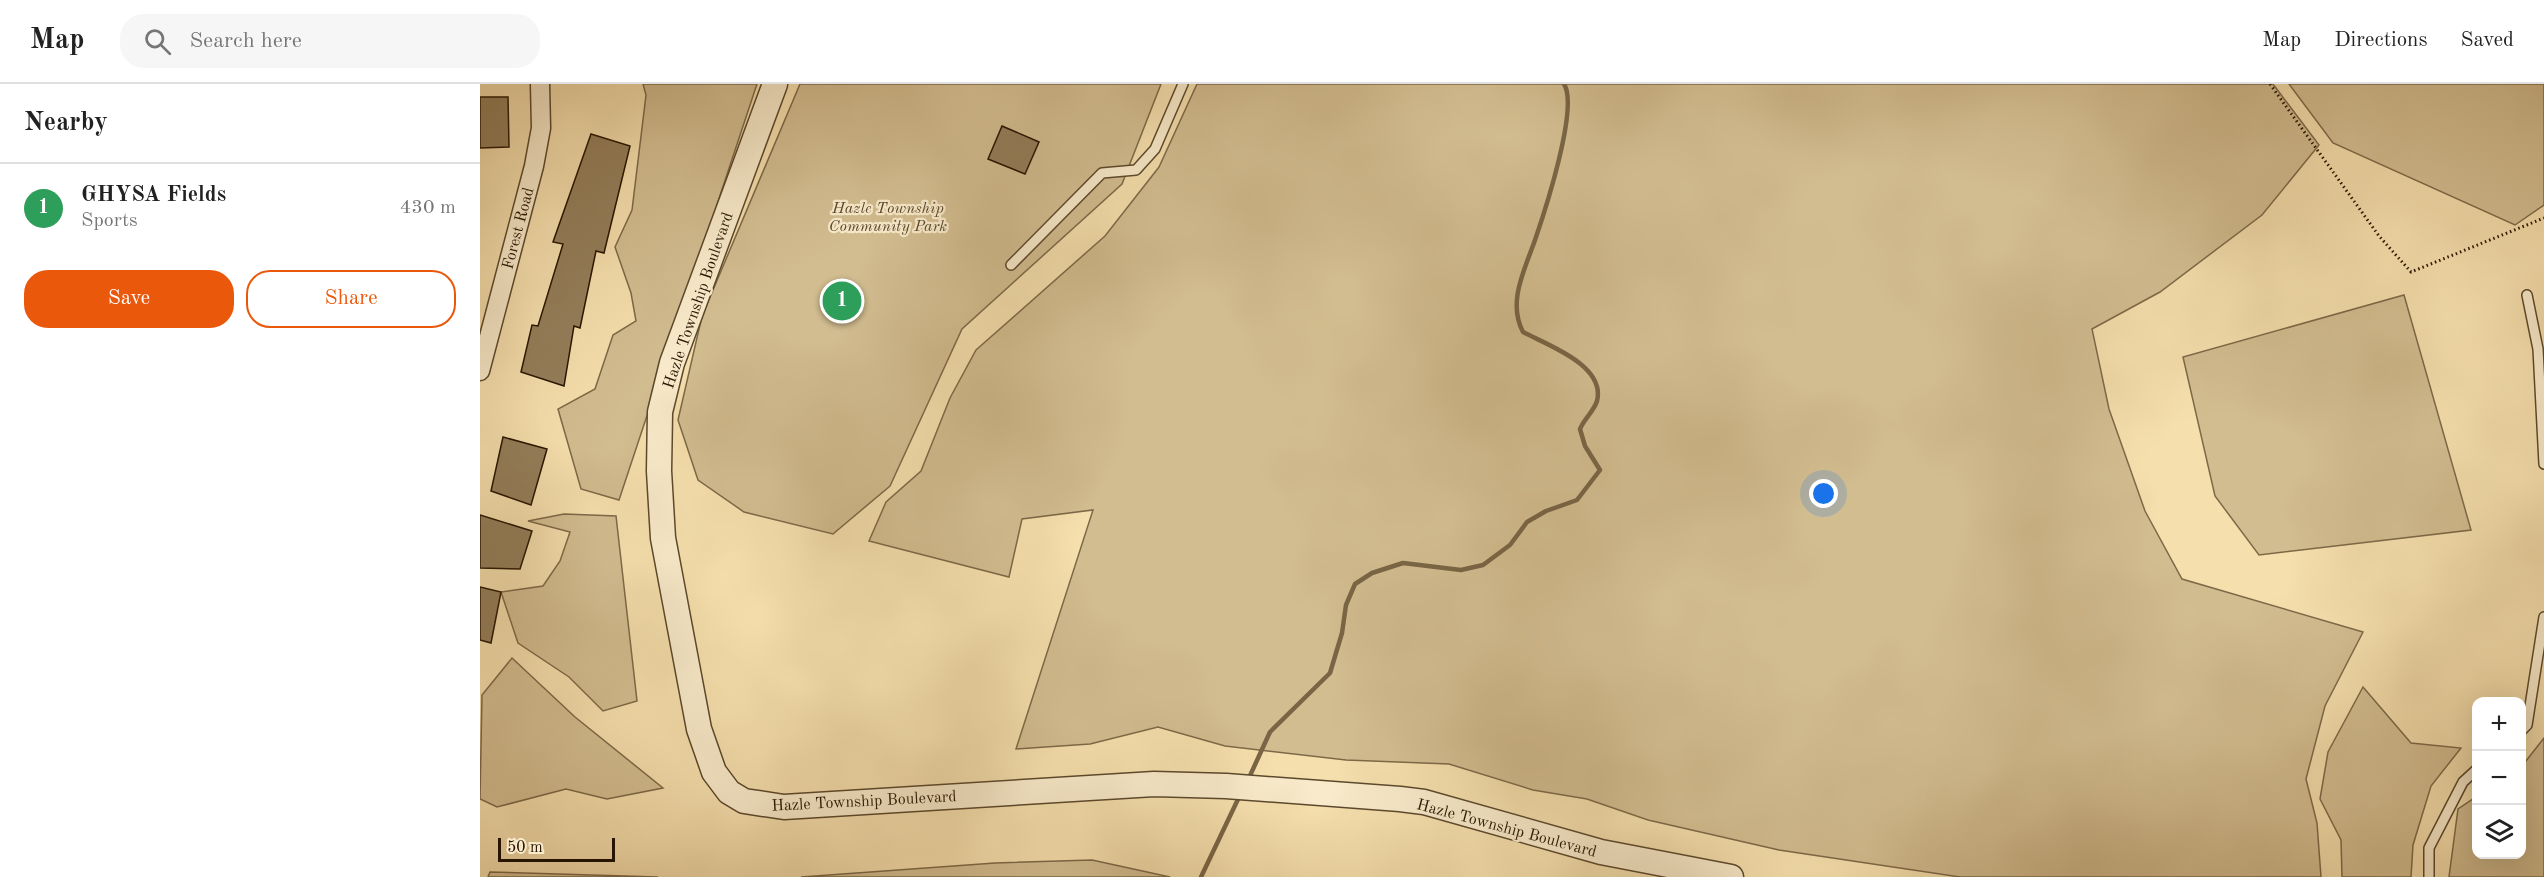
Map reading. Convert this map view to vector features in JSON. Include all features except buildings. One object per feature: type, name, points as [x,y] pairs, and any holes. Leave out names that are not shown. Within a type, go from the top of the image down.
[{"type":"street","name":"Forest Road","points":[[480,371],[534,166],[541,128],[540,84]]},
{"type":"street","name":"Hazle Township Boulevard","points":[[775,84],[686,321],[672,363],[660,412],[659,471],[663,538],[699,729],[714,772],[729,792],[744,801],[784,807],[1154,784],[1226,786],[1400,799],[1424,802],[1601,852],[1731,877]]},
{"type":"lane","points":[[1011,265],[1102,172],[1136,170],[1155,149],[1183,84]]},
{"type":"lane","points":[[2527,295],[2538,349],[2544,464]]},
{"type":"lane","points":[[2526,726],[2544,617]]},
{"type":"lane","points":[[2428,877],[2429,848],[2463,782],[2472,774]]},
{"type":"path","points":[[2270,84],[2379,236],[2411,272],[2544,219]]},
{"type":"green space","points":[[643,84],[757,84],[619,500],[581,489],[558,409],[595,389],[613,335],[636,321],[631,293],[615,247],[632,210],[646,95]]},
{"type":"green space","name":"Hazle Township Community Park","points":[[800,84],[1161,84],[1122,184],[962,329],[890,486],[833,534],[744,512],[698,480],[678,420],[702,316]]},
{"type":"green space","points":[[1197,84],[2273,84],[2319,145],[2262,215],[2160,292],[2092,329],[2109,409],[2145,511],[2182,579],[2363,632],[2325,706],[2306,779],[2317,823],[2321,877],[1960,877],[1779,850],[1648,820],[1587,799],[1533,790],[1449,764],[1346,760],[1225,746],[1158,727],[1090,744],[1016,749],[1093,510],[1022,519],[1009,577],[869,541],[886,502],[921,471],[950,398],[976,350],[1105,236],[1159,167]]},
{"type":"green space","points":[[2289,84],[2544,84],[2544,205],[2515,225],[2333,143]]},
{"type":"green space","points":[[2404,295],[2471,530],[2259,555],[2215,496],[2183,357]]},
{"type":"green space","points":[[564,514],[616,516],[637,701],[603,711],[569,677],[518,643],[501,592],[543,586],[560,561],[570,532],[528,521]]},
{"type":"green space","points":[[512,658],[575,717],[663,788],[607,799],[566,789],[497,807],[480,799],[482,695]]},
{"type":"green space","points":[[2363,687],[2411,743],[2461,748],[2431,786],[2413,845],[2411,877],[2342,877],[2341,840],[2320,799],[2328,752]]},
{"type":"green space","points":[[2544,738],[2544,877],[2449,877],[2458,809],[2472,800],[2472,859],[2526,859],[2526,761]]},
{"type":"green space","points":[[1092,860],[1170,877],[801,877],[995,863]]},
{"type":"green space","points":[[490,872],[658,877],[488,877]]},
{"type":"waterway","points":[[1248,780],[1270,732],[1330,673],[1342,633],[1346,605],[1355,584],[1372,573],[1403,563],[1461,570],[1483,565],[1510,545],[1527,522],[1546,511],[1577,500],[1600,470],[1585,446],[1580,429],[1597,401],[1597,388],[1593,377],[1572,358],[1523,332],[1517,309],[1519,286],[1546,207],[1559,160],[1567,114],[1564,84]]},
{"type":"waterway","points":[[1201,877],[1240,795]]},
{"type":"place","name":"GHYSA Fields","points":[[842,301]]}]
